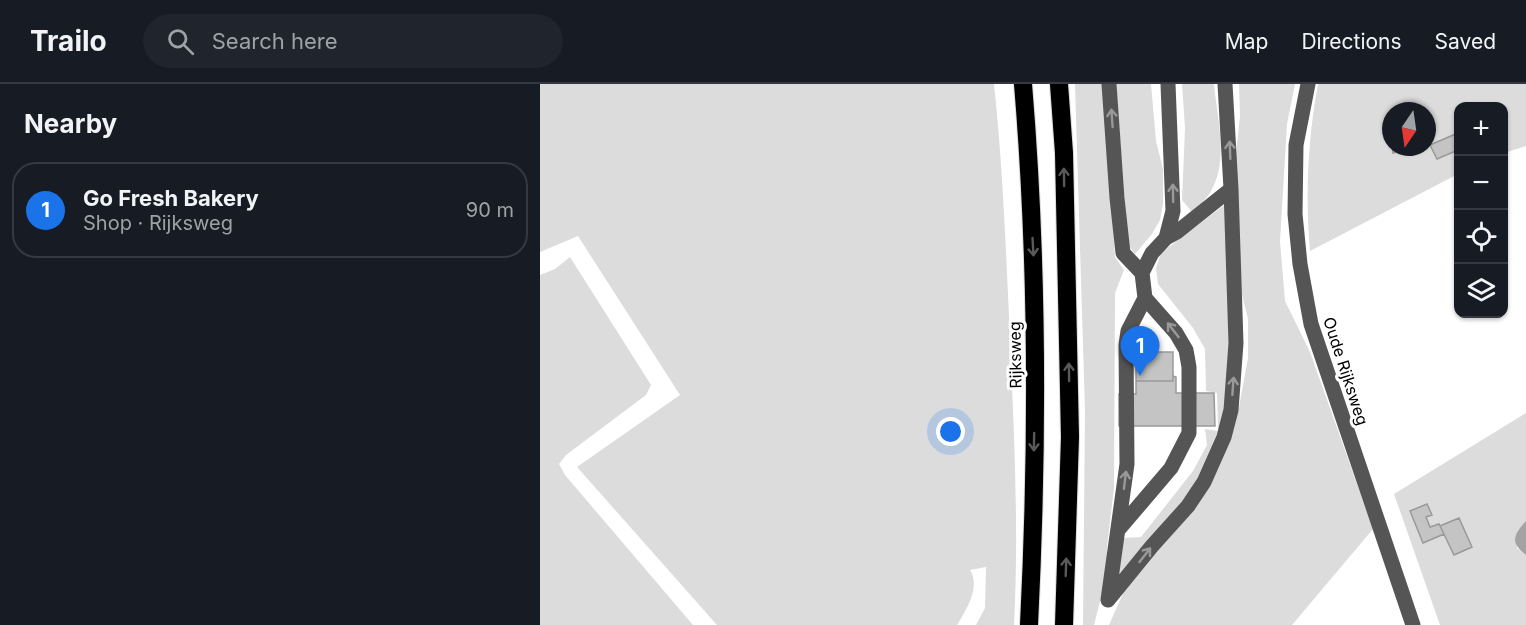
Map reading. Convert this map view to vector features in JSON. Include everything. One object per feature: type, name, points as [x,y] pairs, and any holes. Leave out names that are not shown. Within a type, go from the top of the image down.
[{"type":"highway","name":"Rijksweg","points":[[1023,84],[1033,253],[1034,349],[1029,625]]},
{"type":"highway","points":[[1059,84],[1064,153],[1070,437],[1064,625]]},
{"type":"street","points":[[1109,84],[1123,253],[1142,273]]},
{"type":"street","points":[[1166,238],[1173,211],[1168,84]]},
{"type":"street","points":[[1225,84],[1232,189],[1236,343],[1231,410],[1224,437],[1204,482],[1188,506],[1108,600],[1127,464],[1126,345],[1128,331],[1145,298],[1142,273],[1152,253],[1166,238],[1232,189]]},
{"type":"street","name":"Oude Rijksweg","points":[[1308,84],[1296,145],[1294,203],[1300,264],[1311,324],[1413,625]]},
{"type":"street","points":[[1119,529],[1171,468],[1189,433],[1189,376],[1186,350],[1176,333],[1145,298]]},
{"type":"shaded area","points":[[540,84],[994,84],[1004,211],[1014,446],[1016,553],[1014,625],[976,625],[985,608],[986,567],[970,570],[974,584],[973,591],[957,625],[717,625],[577,467],[680,395],[578,236],[540,252]]},
{"type":"shaded area","points":[[1075,84],[1105,84],[1115,257],[1124,270],[1115,293],[1114,488],[1107,547],[1107,574],[1094,625],[1083,625],[1085,411]]},
{"type":"shaded area","points":[[1116,84],[1151,84],[1156,141],[1163,169],[1163,204],[1160,220],[1152,234],[1135,254],[1129,246],[1127,231]]},
{"type":"shaded area","points":[[1182,84],[1214,84],[1220,139],[1221,152],[1216,179],[1207,197],[1192,212],[1182,200],[1185,128]]},
{"type":"shaded area","points":[[1239,84],[1295,84],[1287,124],[1280,241],[1285,301],[1310,352],[1373,529],[1292,625],[1109,625],[1125,589],[1184,518],[1239,407],[1248,358],[1248,319],[1241,291],[1236,154],[1240,116]]},
{"type":"shaded area","points":[[1318,84],[1526,84],[1526,146],[1508,152],[1508,102],[1454,102],[1454,176],[1310,251],[1308,188],[1310,146]]},
{"type":"shaded area","points":[[1227,203],[1232,322],[1227,418],[1218,431],[1217,393],[1206,391],[1205,349],[1193,328],[1158,284],[1156,268],[1161,253]]},
{"type":"shaded area","points":[[570,257],[651,385],[646,395],[566,455],[559,464],[565,475],[693,625],[540,625],[540,275],[555,269]]},
{"type":"shaded area","points":[[1526,413],[1526,521],[1518,531],[1517,548],[1526,555],[1526,625],[1440,625],[1394,494]]},
{"type":"shaded area","points":[[1205,429],[1218,431],[1194,486],[1116,584],[1122,538],[1141,537],[1193,471],[1207,445]]},
{"type":"shaded area","points":[[1526,521],[1526,555],[1517,547],[1515,539]]},
{"type":"building","points":[[1454,135],[1454,152],[1437,159],[1436,142]]},
{"type":"building","points":[[1136,352],[1173,352],[1173,381],[1136,381]]},
{"type":"building","points":[[1173,376],[1176,377],[1176,393],[1214,393],[1215,426],[1119,426],[1119,394],[1136,394],[1136,381],[1173,381]]},
{"type":"building","points":[[1427,504],[1432,515],[1426,517],[1430,527],[1439,524],[1444,534],[1423,543],[1410,511]]},
{"type":"building","points":[[1459,518],[1472,547],[1454,555],[1440,526]]},
{"type":"place","name":"Go Fresh Bakery","points":[[1140,376]]}]
